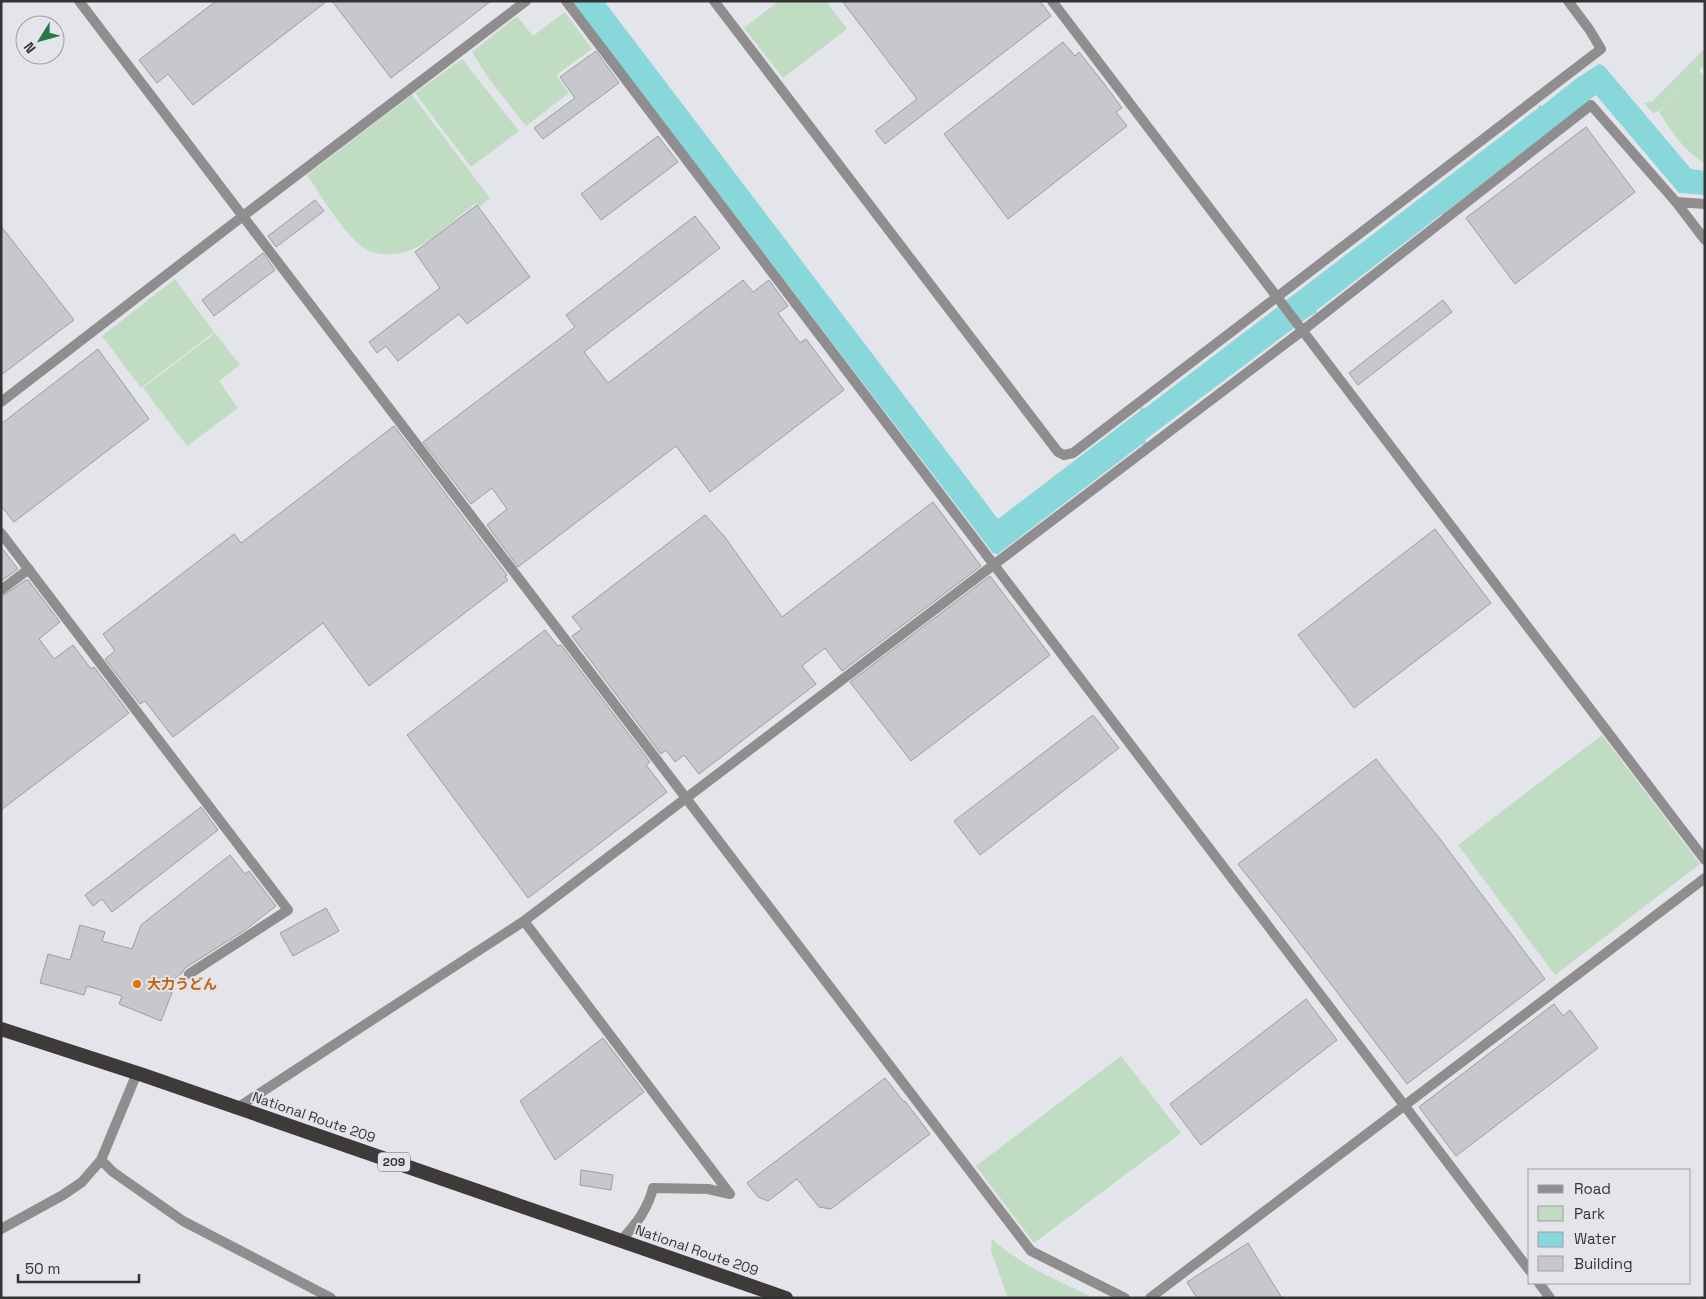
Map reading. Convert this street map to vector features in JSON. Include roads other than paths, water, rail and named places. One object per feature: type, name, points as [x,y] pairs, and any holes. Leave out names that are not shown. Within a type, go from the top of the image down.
[{"type":"highway","name":"National Route 209","points":[[1,1029],[137,1073],[786,1298]]},
{"type":"street","points":[[79,1],[1031,1252],[1125,1298]]},
{"type":"street","points":[[1,402],[526,1]]},
{"type":"street","points":[[566,1],[1528,1268]]},
{"type":"street","points":[[714,1],[1058,452],[1064,455],[1073,453],[1601,49],[1568,1]]},
{"type":"street","points":[[1052,1],[1705,860]]},
{"type":"street","points":[[237,1108],[524,921],[1302,331],[1591,105],[1676,202],[1705,240]]},
{"type":"street","points":[[1676,202],[1705,204]]},
{"type":"street","points":[[1,533],[288,910],[189,974]]},
{"type":"street","points":[[1,590],[29,569]]},
{"type":"street","points":[[1150,1298],[1705,878]]},
{"type":"street","points":[[524,921],[730,1194],[708,1189],[653,1188],[650,1201],[633,1228],[620,1240]]},
{"type":"street","points":[[1,1229],[63,1195],[82,1182],[101,1160],[137,1073]]},
{"type":"street","points":[[101,1160],[113,1172],[183,1221],[331,1298]]},
{"type":"street","points":[[1540,1284],[1550,1298]]},
{"type":"water","points":[[571,1],[604,1],[998,519],[1141,410],[1142,407],[1144,409],[1538,108],[1539,105],[1542,106],[1577,78],[1599,64],[1604,66],[1691,169],[1705,171],[1705,195],[1679,193],[1596,95],[1443,216],[1442,214],[1317,310],[1316,313],[1145,440],[1146,443],[1142,444],[998,554],[993,553]]},
{"type":"place","name":"大力うどん","points":[[137,984]]}]
